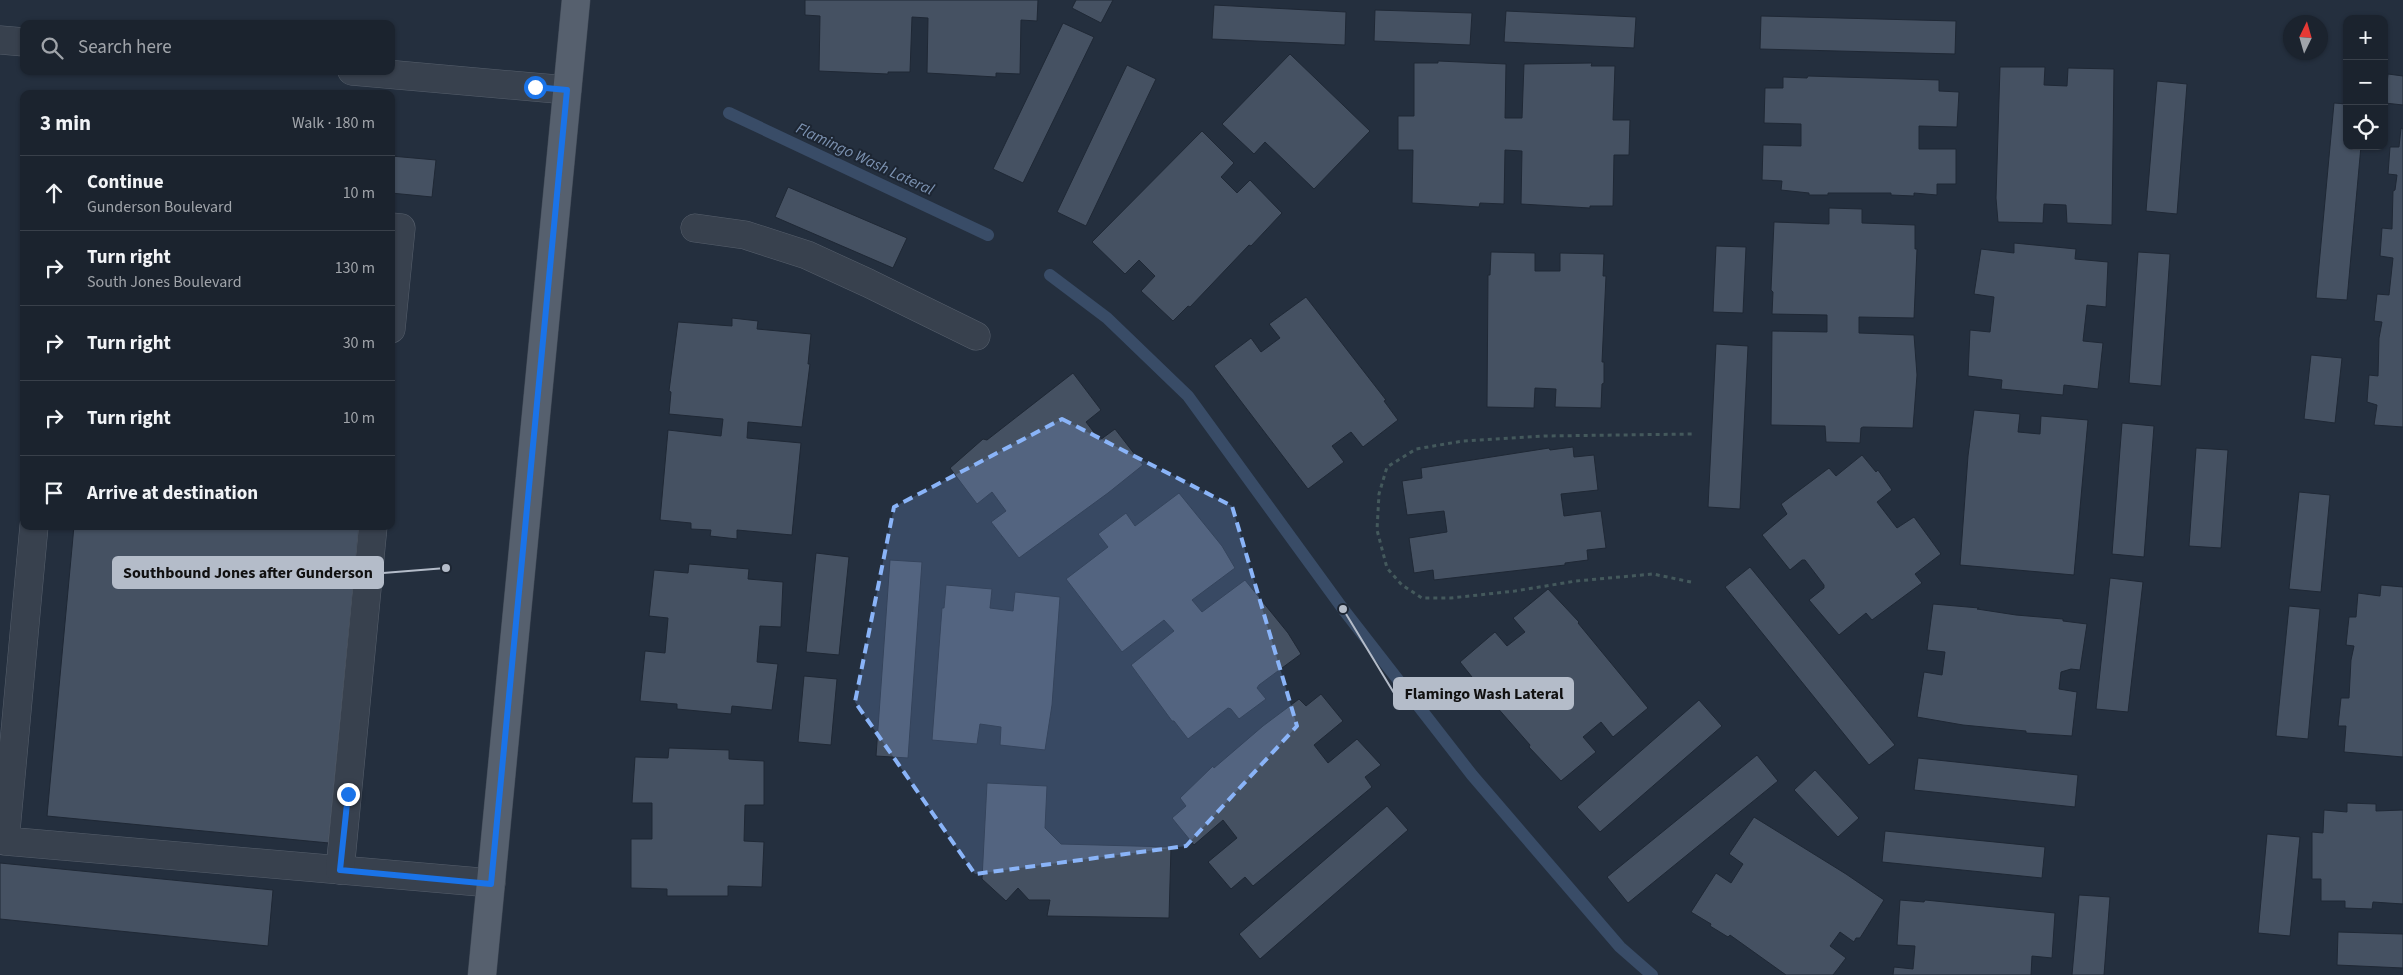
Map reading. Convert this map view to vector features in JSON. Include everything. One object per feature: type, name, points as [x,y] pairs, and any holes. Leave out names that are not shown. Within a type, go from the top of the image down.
[{"type":"main road","points":[[482,975],[576,0]]},
{"type":"street","points":[[0,40],[20,42]]},
{"type":"street","points":[[395,75],[567,90]]},
{"type":"street","points":[[395,227],[401,228],[395,289]]},
{"type":"street","points":[[695,228],[746,235],[807,255],[868,282],[976,336]]},
{"type":"street","points":[[34,530],[5,841],[491,884]]},
{"type":"street","points":[[340,870],[373,530]]},
{"type":"path","points":[[1691,582],[1652,574],[1451,598],[1422,598],[1402,585],[1387,568],[1377,530],[1379,494],[1387,467],[1416,449],[1463,441],[1544,436],[1693,434]]},
{"type":"highlighted area","points":[[1062,419],[1232,506],[1297,726],[1186,846],[975,874],[855,702],[894,507]]},
{"type":"building","points":[[805,0],[1038,0],[1037,21],[1021,20],[1020,74],[996,73],[996,77],[927,73],[928,18],[912,17],[910,72],[888,72],[888,74],[819,71],[820,16],[805,15]]},
{"type":"building","points":[[1076,0],[1113,0],[1101,23],[1072,8]]},
{"type":"building","points":[[1214,5],[1346,12],[1345,45],[1212,39]]},
{"type":"building","points":[[1375,10],[1472,13],[1470,45],[1374,41]]},
{"type":"building","points":[[1506,11],[1636,17],[1634,48],[1504,42]]},
{"type":"building","points":[[1761,16],[1956,21],[1955,54],[1760,49]]},
{"type":"building","points":[[1063,23],[1094,37],[1023,183],[993,169]]},
{"type":"building","points":[[1290,54],[1370,131],[1314,189],[1265,142],[1254,154],[1222,124]]},
{"type":"building","points":[[1438,61],[1506,64],[1505,118],[1522,118],[1524,64],[1592,63],[1591,66],[1615,66],[1613,120],[1630,120],[1629,155],[1614,155],[1613,206],[1590,206],[1590,208],[1521,204],[1522,151],[1505,150],[1504,204],[1480,203],[1479,207],[1412,203],[1413,150],[1398,150],[1398,116],[1414,116],[1414,63],[1438,63]]},
{"type":"building","points":[[1127,65],[1156,79],[1086,226],[1057,212]]},
{"type":"building","points":[[2000,67],[2045,67],[2044,85],[2067,86],[2068,68],[2114,69],[2112,225],[2067,223],[2066,205],[2044,204],[2043,223],[1998,222],[1996,198]]},
{"type":"building","points":[[2388,74],[2403,76],[2403,105],[2388,103]]},
{"type":"building","points":[[1808,76],[1939,80],[1939,91],[1959,92],[1957,127],[1919,126],[1919,149],[1956,149],[1956,184],[1937,184],[1937,195],[1914,193],[1914,196],[1891,195],[1891,193],[1828,193],[1828,195],[1809,195],[1809,193],[1781,190],[1782,181],[1762,180],[1763,145],[1801,146],[1801,124],[1764,123],[1765,88],[1783,88],[1783,77],[1807,78]]},
{"type":"building","points":[[2157,81],[2187,84],[2177,214],[2146,211]]},
{"type":"building","points":[[2334,103],[2343,104],[2343,150],[2361,150],[2347,300],[2316,298]]},
{"type":"building","points":[[2401,128],[2403,129],[2403,427],[2374,425],[2377,405],[2367,402],[2369,375],[2378,376],[2379,338],[2382,322],[2374,321],[2377,294],[2389,295],[2393,258],[2380,256],[2382,228],[2392,229],[2393,191],[2395,190],[2397,175],[2388,174],[2390,147],[2399,147]]},
{"type":"building","points":[[1202,131],[1234,163],[1221,177],[1237,193],[1250,180],[1282,213],[1190,307],[1188,306],[1173,321],[1141,291],[1155,276],[1139,260],[1125,274],[1092,242]]},
{"type":"building","points":[[395,156],[436,160],[432,197],[395,193]]},
{"type":"building","points":[[788,187],[907,238],[893,268],[775,217]]},
{"type":"building","points":[[1829,208],[1862,209],[1862,223],[1915,225],[1915,249],[1917,249],[1914,318],[1859,317],[1859,333],[1914,335],[1917,375],[1913,428],[1863,427],[1861,428],[1860,443],[1826,442],[1825,426],[1771,425],[1772,331],[1827,332],[1827,315],[1772,314],[1773,292],[1771,290],[1774,222],[1829,224]]},
{"type":"building","points":[[2014,243],[2076,249],[2075,259],[2108,262],[2106,307],[2087,305],[2083,341],[2103,343],[2098,389],[2064,385],[2063,395],[2001,389],[2002,380],[1968,376],[1970,330],[1990,332],[1994,297],[1974,294],[1981,249],[2014,253]]},
{"type":"building","points":[[1716,246],[1746,247],[1743,313],[1713,312]]},
{"type":"building","points":[[1491,252],[1535,253],[1535,271],[1560,271],[1560,253],[1604,254],[1603,276],[1606,276],[1602,362],[1604,362],[1604,383],[1602,384],[1601,408],[1555,407],[1556,389],[1535,388],[1534,408],[1487,407],[1488,275],[1490,275]]},
{"type":"building","points":[[2138,252],[2170,254],[2161,386],[2129,383]]},
{"type":"building","points":[[1306,297],[1386,400],[1384,401],[1398,420],[1363,447],[1351,432],[1332,446],[1344,462],[1308,489],[1214,366],[1251,338],[1261,352],[1280,338],[1269,324]]},
{"type":"building","points":[[732,318],[758,321],[757,329],[811,334],[808,364],[810,364],[802,427],[748,422],[747,438],[801,443],[792,535],[737,530],[737,539],[710,536],[711,530],[691,529],[691,523],[660,520],[668,430],[721,436],[723,419],[669,414],[671,392],[669,391],[678,322],[732,326]]},
{"type":"building","points":[[1716,344],[1748,346],[1740,509],[1708,507]]},
{"type":"building","points":[[2311,355],[2342,358],[2335,423],[2304,419]]},
{"type":"building","points":[[1073,373],[1101,410],[1086,422],[1100,440],[1115,429],[1143,465],[1019,558],[991,522],[1006,511],[992,492],[977,504],[950,468],[983,439],[987,440]]},
{"type":"building","points":[[1974,410],[2020,414],[2018,432],[2040,434],[2041,416],[2088,420],[2074,575],[1960,565],[1968,456]]},
{"type":"building","points":[[2122,423],[2154,426],[2144,557],[2112,554]]},
{"type":"building","points":[[1573,447],[1574,457],[1594,455],[1598,490],[1561,494],[1564,516],[1601,511],[1606,548],[1587,550],[1588,560],[1565,563],[1565,565],[1434,580],[1433,570],[1414,573],[1409,538],[1447,532],[1444,511],[1407,515],[1402,481],[1422,478],[1421,468],[1549,448],[1550,450]]},
{"type":"building","points":[[2196,448],[2228,450],[2221,548],[2189,546]]},
{"type":"building","points":[[1862,455],[1876,472],[1878,470],[1892,490],[1877,502],[1897,528],[1914,517],[1941,554],[1915,574],[1922,583],[1872,620],[1866,613],[1839,635],[1809,600],[1824,588],[1824,585],[1805,560],[1802,560],[1790,570],[1762,535],[1787,514],[1781,504],[1829,468],[1836,476]]},
{"type":"building","points":[[2299,492],[2330,495],[2321,592],[2289,589]]},
{"type":"building","points":[[1179,493],[1222,546],[1235,568],[1192,600],[1202,612],[1245,580],[1288,633],[1301,654],[1259,685],[1257,688],[1266,699],[1239,719],[1228,708],[1188,739],[1172,721],[1131,665],[1174,631],[1164,620],[1122,652],[1066,579],[1108,547],[1098,534],[1126,513],[1135,526]]},
{"type":"building","points":[[74,530],[359,530],[329,843],[47,816]]},
{"type":"building","points":[[816,553],[849,557],[839,655],[806,652]]},
{"type":"building","points":[[890,560],[922,562],[908,758],[876,756]]},
{"type":"building","points":[[689,564],[749,569],[748,579],[783,582],[781,627],[760,626],[757,662],[778,664],[772,710],[732,706],[731,714],[677,709],[677,704],[640,701],[645,651],[665,653],[668,618],[649,616],[654,570],[688,573]]},
{"type":"building","points":[[1750,567],[1895,745],[1869,765],[1725,587]]},
{"type":"building","points":[[2110,578],[2143,582],[2128,712],[2096,709]]},
{"type":"building","points":[[946,585],[992,589],[990,608],[1013,611],[1015,592],[1060,597],[1052,705],[1045,750],[1000,745],[1001,727],[980,724],[977,744],[932,740],[942,608],[944,608]]},
{"type":"building","points":[[2381,585],[2403,587],[2403,757],[2344,752],[2346,726],[2338,726],[2341,698],[2349,698],[2351,660],[2354,646],[2346,645],[2349,617],[2356,617],[2358,593],[2380,596]]},
{"type":"building","points":[[1548,589],[1579,622],[1648,708],[1613,737],[1601,722],[1583,737],[1596,752],[1561,781],[1529,747],[1530,745],[1460,662],[1495,632],[1507,646],[1525,632],[1513,618]]},
{"type":"building","points":[[1933,604],[1979,608],[1977,609],[2063,619],[2063,621],[2087,624],[2080,670],[2071,669],[2061,672],[2059,689],[2077,692],[2072,736],[2026,733],[2026,731],[1963,725],[1917,717],[1924,672],[1942,675],[1945,652],[1927,650]]},
{"type":"building","points":[[2289,606],[2320,609],[2308,739],[2276,736]]},
{"type":"building","points":[[804,676],[837,679],[831,745],[798,742]]},
{"type":"building","points":[[1321,694],[1343,721],[1314,745],[1328,763],[1357,739],[1381,765],[1365,777],[1372,787],[1253,886],[1245,877],[1231,889],[1208,862],[1237,838],[1223,820],[1194,845],[1172,818],[1186,806],[1180,798],[1213,766],[1214,768],[1263,726],[1299,699],[1306,706]]},
{"type":"building","points":[[1699,700],[1722,726],[1600,832],[1577,807]]},
{"type":"building","points":[[669,748],[729,750],[729,759],[764,761],[764,805],[745,805],[744,841],[764,842],[762,887],[728,886],[728,896],[667,896],[667,889],[631,888],[631,839],[652,839],[652,803],[632,803],[635,757],[668,758]]},
{"type":"building","points":[[1757,755],[1778,781],[1628,903],[1607,877]]},
{"type":"building","points":[[1918,758],[2078,775],[2075,807],[1914,790]]},
{"type":"building","points":[[1815,770],[1859,818],[1838,837],[1794,790]]},
{"type":"building","points":[[987,783],[1047,786],[1045,828],[1061,844],[1171,847],[1169,918],[1047,916],[1050,900],[1029,900],[1018,888],[1006,901],[982,879]]},
{"type":"building","points":[[2347,803],[2376,804],[2376,811],[2403,810],[2403,904],[2373,902],[2372,909],[2345,908],[2345,901],[2321,901],[2321,879],[2312,879],[2312,832],[2323,833],[2324,810],[2347,812]]},
{"type":"building","points":[[1387,806],[1408,830],[1260,959],[1239,934]]},
{"type":"building","points":[[1754,817],[1884,900],[1860,938],[1856,938],[1854,942],[1840,932],[1830,946],[1846,958],[1833,975],[1786,975],[1730,935],[1728,937],[1691,912],[1716,873],[1731,883],[1743,864],[1729,854]]},
{"type":"building","points":[[1885,831],[2045,847],[2042,878],[1882,862]]},
{"type":"building","points":[[2267,834],[2300,837],[2290,936],[2258,933]]},
{"type":"building","points":[[0,863],[273,890],[268,946],[0,919]]},
{"type":"building","points":[[2079,895],[2110,897],[2104,975],[2072,975]]},
{"type":"building","points":[[1900,900],[1924,902],[1925,900],[2055,913],[2052,958],[2032,956],[2031,975],[1893,975],[1894,967],[1913,969],[1915,946],[1897,945]]},
{"type":"building","points":[[2338,932],[2403,934],[2403,968],[2337,965]]},
{"type":"waterway","name":"Flamingo Wash Lateral","points":[[729,113],[988,235]]},
{"type":"waterway","name":"Flamingo Wash Lateral","points":[[1050,275],[1107,318],[1188,396],[1343,609],[1472,775],[1620,947],[1652,975]]},
{"type":"place","name":"Southbound Jones after Gunderson","points":[[446,568]]},
{"type":"place","name":"Flamingo Wash Lateral","points":[[1343,609]]},
{"type":"route","points":[[348,794],[340,870],[491,884],[567,90],[535,87]]}]
